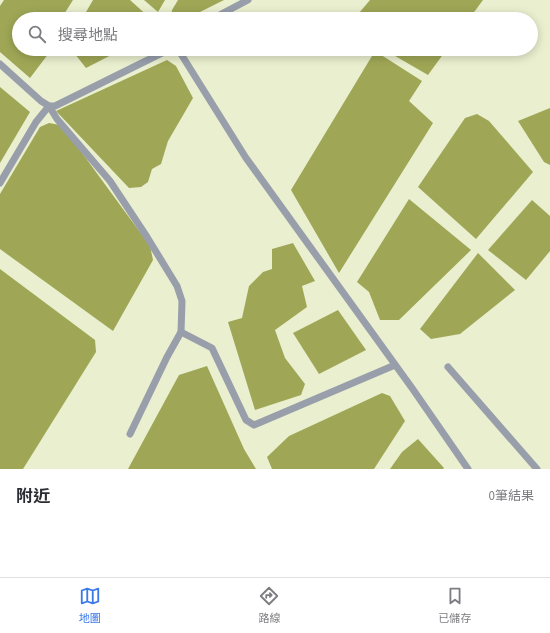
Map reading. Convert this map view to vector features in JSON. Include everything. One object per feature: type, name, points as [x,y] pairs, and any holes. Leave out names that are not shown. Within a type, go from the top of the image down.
[{"type":"lane","points":[[225,12],[248,0]]},
{"type":"lane","points":[[49,106],[55,106],[156,56]]},
{"type":"lane","points":[[182,56],[246,158],[468,469]]},
{"type":"lane","points":[[0,64],[41,101],[49,106],[56,119],[110,181],[147,236],[177,286],[182,301],[181,332],[167,357],[130,434]]},
{"type":"lane","points":[[0,183],[36,122],[49,106]]},
{"type":"lane","points":[[181,332],[212,348],[246,420],[254,425],[395,365]]},
{"type":"lane","points":[[448,367],[537,469]]},
{"type":"shaded area","points":[[4,0],[73,0],[65,12],[12,12],[12,56],[47,56],[30,78],[0,52],[0,6]]},
{"type":"shaded area","points":[[93,0],[130,0],[143,12],[86,12]]},
{"type":"shaded area","points":[[144,0],[165,0],[158,12]]},
{"type":"shaded area","points":[[178,0],[224,0],[200,12],[172,12]]},
{"type":"shaded area","points":[[370,0],[483,0],[474,12],[360,12]]},
{"type":"shaded area","points":[[77,56],[109,56],[86,68]]},
{"type":"shaded area","points":[[372,56],[383,56],[422,81],[409,101],[433,123],[339,273],[291,190]]},
{"type":"shaded area","points":[[395,56],[442,56],[428,75]]},
{"type":"shaded area","points":[[167,60],[176,66],[193,98],[168,141],[161,164],[152,169],[148,182],[141,187],[129,188],[56,111]]},
{"type":"shaded area","points":[[0,87],[30,112],[0,163]]},
{"type":"shaded area","points":[[550,108],[550,165],[544,162],[518,121]]},
{"type":"shaded area","points":[[477,114],[489,121],[533,172],[476,239],[418,187],[465,118]]},
{"type":"shaded area","points":[[49,123],[60,125],[150,246],[153,260],[113,331],[0,249],[0,194],[40,127]]},
{"type":"shaded area","points":[[409,199],[471,250],[399,320],[380,320],[369,292],[357,282]]},
{"type":"shaded area","points":[[532,200],[550,216],[550,251],[526,280],[488,250]]},
{"type":"shaded area","points":[[293,243],[315,281],[302,286],[307,307],[275,330],[285,358],[305,384],[301,395],[255,410],[228,322],[242,318],[249,286],[263,272],[272,269],[272,249]]},
{"type":"shaded area","points":[[478,253],[515,290],[460,334],[431,339],[420,329]]},
{"type":"shaded area","points":[[0,269],[95,340],[96,352],[23,469],[0,469]]},
{"type":"shaded area","points":[[338,310],[366,350],[319,374],[293,333]]},
{"type":"shaded area","points":[[207,366],[244,449],[256,469],[128,469],[179,375]]},
{"type":"shaded area","points":[[382,393],[390,396],[405,421],[374,469],[272,469],[267,457],[289,436]]},
{"type":"shaded area","points":[[418,439],[444,468],[390,469],[402,452]]}]
